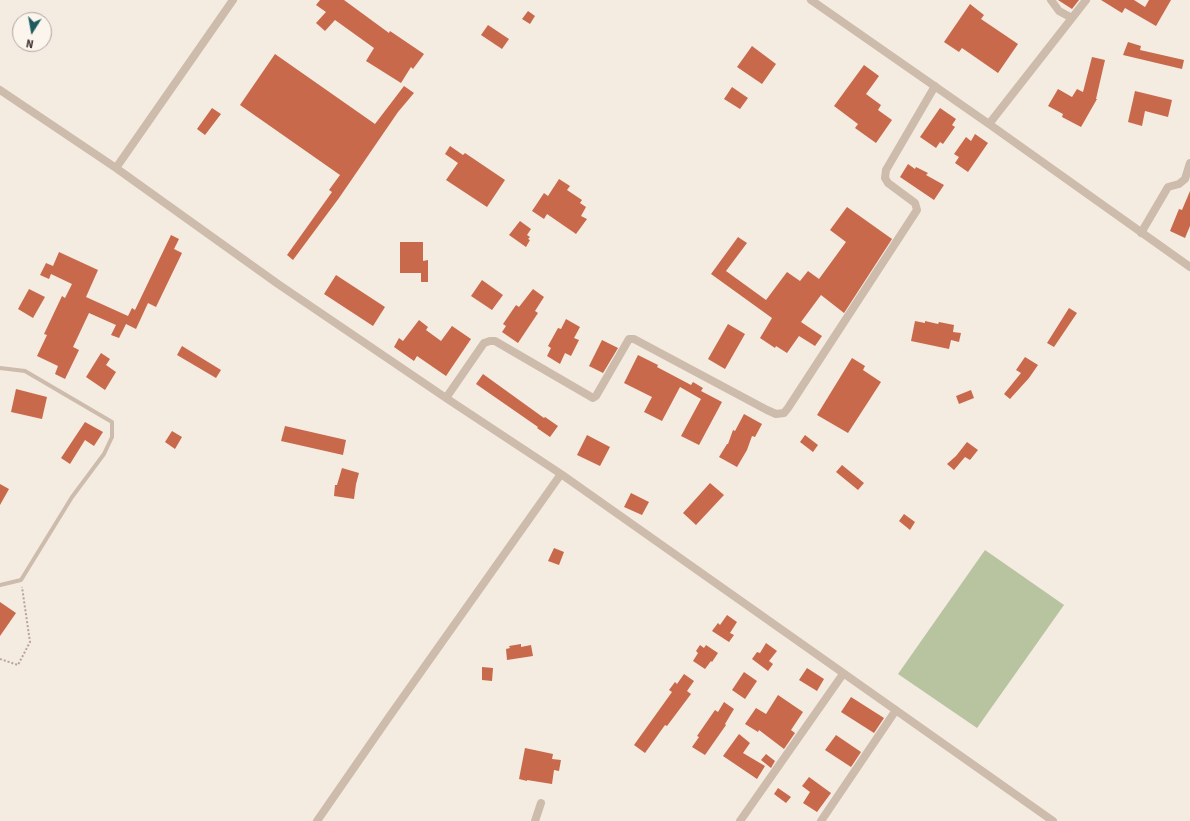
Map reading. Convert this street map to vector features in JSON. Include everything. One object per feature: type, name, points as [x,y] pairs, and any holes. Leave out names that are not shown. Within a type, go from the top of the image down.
[{"type":"street","points":[[116,168],[233,0]]},
{"type":"street","points":[[811,0],[1190,267]]},
{"type":"street","points":[[1051,0],[1059,10],[1072,18]]},
{"type":"street","points":[[989,124],[1086,0]]},
{"type":"street","points":[[446,398],[484,343],[490,341],[495,341],[593,398],[596,396],[629,339],[634,339],[767,410],[776,414],[784,413],[917,210],[916,203],[888,183],[885,178],[886,170],[935,86]]},
{"type":"street","points":[[0,90],[116,168],[278,284],[561,474],[1053,821]]},
{"type":"street","points":[[1141,233],[1168,187],[1179,184],[1185,179],[1190,163]]},
{"type":"street","points":[[317,821],[388,717],[561,474]]},
{"type":"street","points":[[740,821],[843,674]]},
{"type":"street","points":[[821,821],[896,710]]},
{"type":"street","points":[[535,821],[541,803]]},
{"type":"lane","points":[[0,368],[25,371],[112,422],[112,437],[104,454],[72,497],[21,580],[0,585]]},
{"type":"path","points":[[0,659],[18,665],[30,642],[21,580]]},
{"type":"green space","points":[[985,550],[1064,605],[977,728],[898,674]]},
{"type":"building","points":[[320,0],[344,0],[389,33],[390,31],[424,54],[413,69],[411,67],[401,83],[366,61],[374,48],[335,20],[325,31],[316,23],[326,12],[316,5]]},
{"type":"building","points":[[1058,0],[1079,0],[1072,9]]},
{"type":"building","points":[[1101,0],[1134,0],[1145,7],[1149,0],[1171,0],[1156,26],[1125,8],[1122,13]]},
{"type":"building","points":[[970,4],[984,15],[981,19],[1018,44],[998,73],[962,48],[959,52],[944,42]]},
{"type":"building","points":[[528,11],[535,16],[530,24],[522,19]]},
{"type":"building","points":[[488,25],[509,39],[502,49],[481,35]]},
{"type":"building","points":[[1128,42],[1141,46],[1140,50],[1184,60],[1182,69],[1123,55]]},
{"type":"building","points":[[752,46],[776,64],[762,84],[737,67]]},
{"type":"building","points":[[275,54],[375,124],[404,86],[414,93],[398,112],[339,198],[293,260],[287,255],[332,192],[329,190],[340,175],[240,105]]},
{"type":"building","points":[[1092,57],[1105,60],[1097,99],[1081,127],[1062,117],[1063,114],[1048,106],[1058,89],[1072,97],[1077,89],[1083,92]]},
{"type":"building","points":[[864,65],[879,76],[866,94],[881,105],[878,110],[892,120],[876,143],[855,128],[858,124],[834,106]]},
{"type":"building","points":[[732,87],[748,98],[740,109],[724,99]]},
{"type":"building","points":[[1135,91],[1172,100],[1168,117],[1145,111],[1142,126],[1128,122]]},
{"type":"building","points":[[212,108],[221,114],[205,135],[197,129]]},
{"type":"building","points":[[940,108],[956,119],[952,125],[955,127],[943,144],[940,142],[936,148],[920,137]]},
{"type":"building","points":[[975,134],[988,143],[968,172],[955,163],[959,157],[954,154],[966,137],[971,141]]},
{"type":"building","points":[[450,146],[463,155],[465,153],[505,180],[487,207],[446,180],[458,163],[445,154]]},
{"type":"building","points":[[908,164],[915,169],[916,167],[928,173],[926,175],[944,185],[934,200],[900,177]]},
{"type":"building","points":[[559,179],[570,186],[567,190],[582,200],[580,203],[586,207],[581,216],[587,219],[576,234],[547,214],[544,219],[532,211],[544,193],[548,196]]},
{"type":"building","points":[[1190,191],[1190,226],[1185,238],[1170,231],[1179,209],[1182,210]]},
{"type":"building","points":[[847,207],[892,239],[844,313],[821,295],[801,322],[822,336],[815,346],[799,336],[787,353],[776,346],[775,348],[760,338],[772,318],[711,274],[738,237],[747,243],[726,271],[766,300],[787,272],[800,281],[808,271],[819,279],[846,242],[830,230]]},
{"type":"building","points":[[520,221],[531,229],[527,235],[530,237],[528,239],[530,240],[526,247],[509,235]]},
{"type":"building","points":[[171,235],[179,239],[174,249],[182,253],[156,307],[148,303],[136,329],[126,324],[119,338],[111,335],[116,325],[89,313],[73,347],[79,350],[65,379],[55,374],[58,366],[37,356],[47,335],[44,334],[62,296],[65,298],[72,284],[51,274],[49,279],[40,275],[46,263],[53,266],[59,252],[98,270],[86,297],[128,316],[132,308],[135,310]]},
{"type":"building","points":[[400,242],[423,242],[423,261],[428,260],[428,282],[421,282],[421,273],[400,273]]},
{"type":"building","points":[[336,275],[385,307],[373,326],[324,294]]},
{"type":"building","points":[[482,280],[503,295],[492,310],[471,296]]},
{"type":"building","points":[[29,289],[45,297],[33,318],[18,309]]},
{"type":"building","points":[[533,289],[544,297],[535,311],[538,313],[518,343],[502,332],[506,326],[503,324],[516,305],[519,307]]},
{"type":"building","points":[[1069,308],[1077,313],[1054,347],[1047,343]]},
{"type":"building","points":[[566,319],[580,327],[574,338],[579,340],[571,356],[565,353],[560,364],[547,356],[551,348],[548,346],[558,328],[561,329]]},
{"type":"building","points":[[419,320],[428,327],[426,330],[441,341],[452,326],[471,339],[446,376],[417,356],[414,361],[394,347],[399,338],[403,341]]},
{"type":"building","points":[[915,321],[925,323],[925,321],[938,324],[939,322],[954,325],[953,332],[961,333],[959,342],[951,340],[949,349],[911,341]]},
{"type":"building","points":[[728,324],[745,334],[725,369],[708,359]]},
{"type":"building","points":[[602,340],[618,348],[603,373],[589,366]]},
{"type":"building","points":[[182,346],[221,370],[216,378],[177,355]]},
{"type":"building","points":[[101,353],[110,359],[106,365],[116,372],[105,390],[86,377]]},
{"type":"building","points":[[638,355],[691,385],[693,382],[703,388],[701,391],[722,402],[699,445],[681,436],[701,399],[680,387],[662,421],[644,412],[652,397],[624,383]]},
{"type":"building","points":[[1025,357],[1038,365],[1029,378],[1010,399],[1004,394],[1021,373],[1016,370]]},
{"type":"building","points":[[852,358],[865,366],[863,370],[881,382],[848,433],[817,415]]},
{"type":"building","points":[[483,374],[544,418],[545,417],[558,426],[550,437],[476,384]]},
{"type":"building","points":[[16,389],[47,397],[42,419],[11,412]]},
{"type":"building","points":[[971,390],[974,398],[959,404],[956,396]]},
{"type":"building","points":[[744,414],[762,424],[755,437],[752,436],[747,450],[737,467],[719,457],[728,444],[733,430],[735,431]]},
{"type":"building","points":[[85,422],[103,432],[94,446],[85,440],[70,464],[61,458]]},
{"type":"building","points":[[285,426],[346,440],[343,455],[281,441]]},
{"type":"building","points":[[172,431],[182,437],[175,449],[165,442]]},
{"type":"building","points":[[587,435],[610,447],[600,466],[577,455]]},
{"type":"building","points":[[805,435],[818,445],[813,452],[800,442]]},
{"type":"building","points":[[967,442],[978,450],[970,460],[965,457],[954,470],[947,464],[956,456]]},
{"type":"building","points":[[842,465],[864,483],[858,490],[836,472]]},
{"type":"building","points":[[342,468],[359,473],[354,499],[334,496],[335,485],[337,485]]},
{"type":"building","points":[[710,483],[724,495],[696,525],[683,513]]},
{"type":"building","points":[[0,484],[9,489],[0,505]]},
{"type":"building","points":[[631,493],[649,502],[642,515],[624,507]]},
{"type":"building","points":[[904,514],[915,522],[910,530],[899,521]]},
{"type":"building","points":[[554,548],[564,552],[559,565],[548,561]]},
{"type":"building","points":[[0,602],[16,613],[0,636]]},
{"type":"building","points":[[727,615],[737,622],[730,633],[734,635],[729,642],[712,631],[718,623],[720,625]]},
{"type":"building","points":[[766,643],[777,651],[769,661],[773,664],[768,671],[752,659],[757,652],[760,653]]},
{"type":"building","points":[[521,644],[521,647],[531,645],[533,656],[507,660],[506,649],[510,648],[509,646]]},
{"type":"building","points":[[700,645],[704,648],[706,645],[718,653],[705,669],[693,661],[698,653],[696,651]]},
{"type":"building","points":[[482,667],[493,668],[492,681],[482,680]]},
{"type":"building","points":[[807,668],[824,679],[817,691],[799,680]]},
{"type":"building","points":[[744,672],[757,681],[745,699],[732,690]]},
{"type":"building","points":[[684,674],[694,681],[687,691],[691,694],[667,726],[665,725],[645,753],[634,745],[672,692],[669,690],[675,682],[677,684]]},
{"type":"building","points":[[778,695],[803,712],[791,730],[795,733],[784,749],[759,730],[758,732],[745,724],[756,708],[766,714]]},
{"type":"building","points":[[851,697],[884,718],[874,733],[841,712]]},
{"type":"building","points":[[724,702],[734,709],[725,724],[726,725],[705,755],[692,747],[699,737],[697,736],[715,710],[718,712]]},
{"type":"building","points":[[739,734],[750,743],[743,753],[765,766],[757,779],[723,756]]},
{"type":"building","points":[[836,735],[861,752],[851,767],[825,750]]},
{"type":"building","points":[[525,748],[553,754],[552,759],[561,760],[559,771],[554,770],[552,784],[519,779]]},
{"type":"building","points":[[766,754],[775,761],[771,768],[761,760]]},
{"type":"building","points":[[809,777],[831,793],[817,812],[803,803],[810,792],[802,786]]},
{"type":"building","points":[[778,788],[791,797],[786,803],[774,794]]}]
